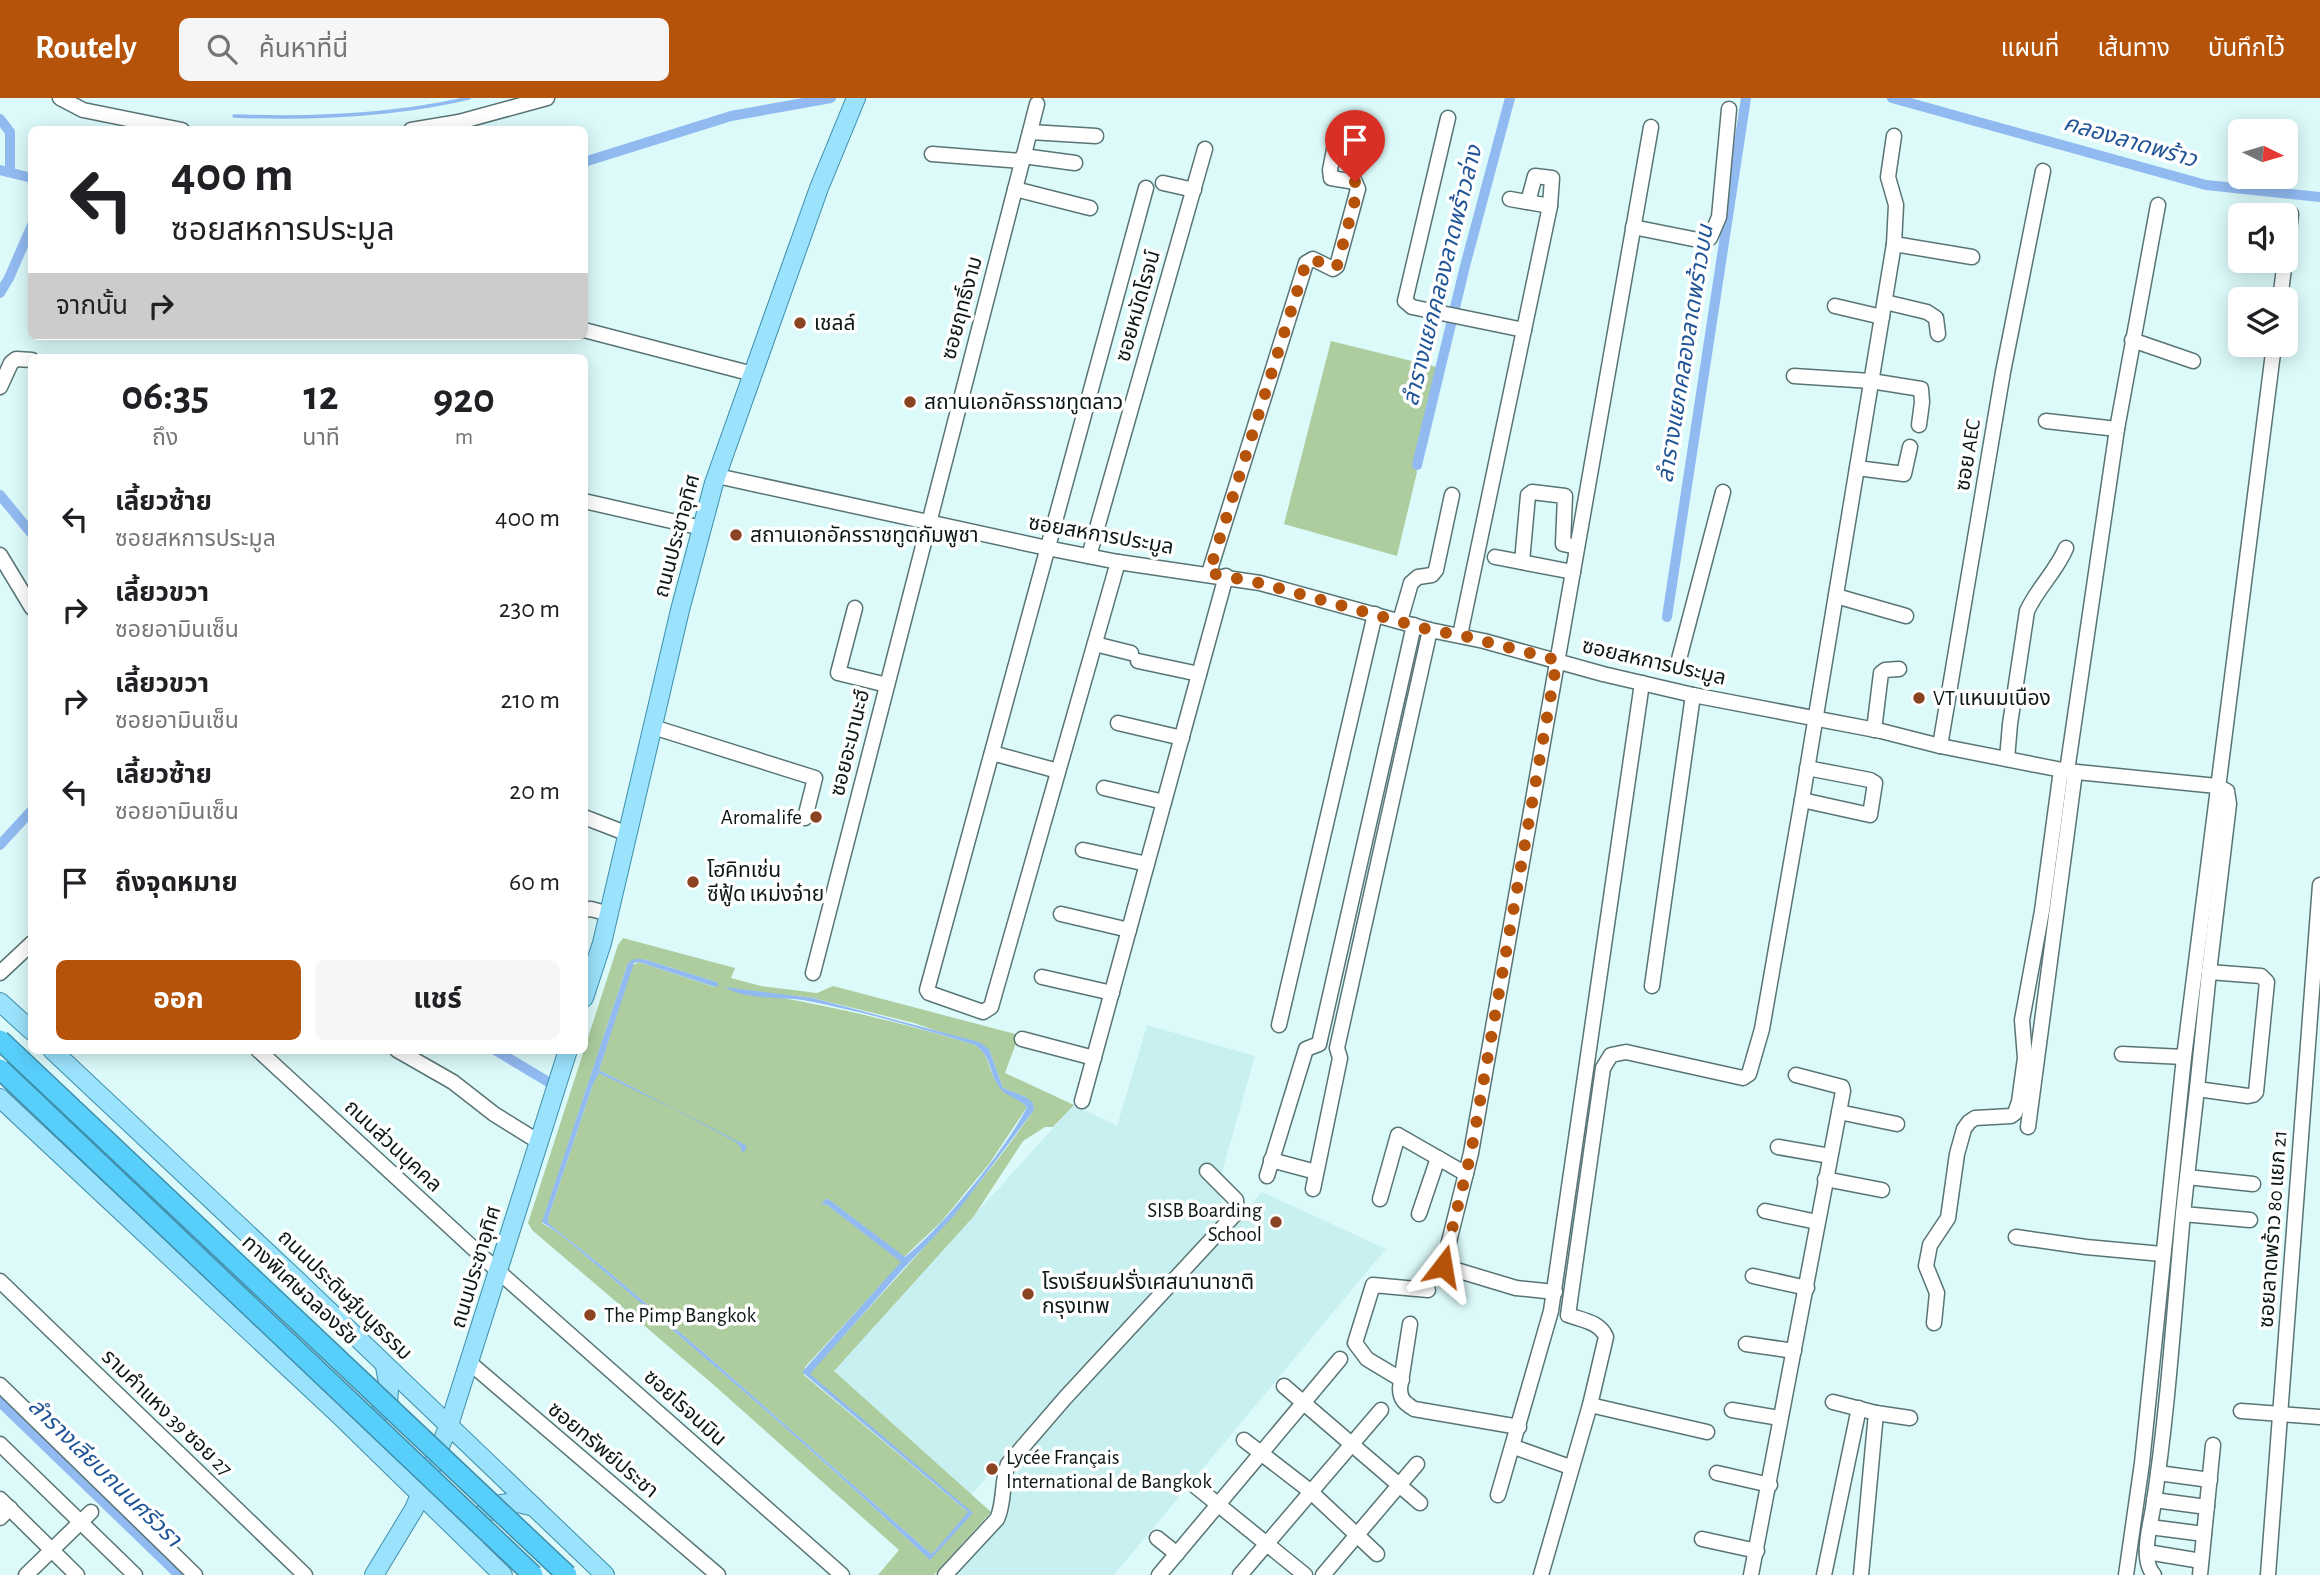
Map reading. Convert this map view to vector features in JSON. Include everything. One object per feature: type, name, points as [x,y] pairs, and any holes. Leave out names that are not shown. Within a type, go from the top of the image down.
[{"type":"highway","name":"ทางพิเศษฉลองรัช","points":[[0,1040],[567,1575]]},
{"type":"highway","points":[[0,1069],[533,1575]]},
{"type":"main road","name":"ถนนประชาอุทิศ","points":[[588,985],[609,914],[716,476],[826,170],[856,98]]},
{"type":"main road","points":[[0,1002],[28,1027]]},
{"type":"main road","name":"ถนนประดิษฐ์มนูธรรม","points":[[55,1054],[300,1283],[605,1575]]},
{"type":"main road","name":"ถนนประชาอุทิศ","points":[[374,1575],[420,1494],[449,1425],[567,1054]]},
{"type":"main road","points":[[0,1098],[339,1415],[503,1575]]},
{"type":"main road","points":[[339,1415],[354,1420],[374,1418],[388,1404],[385,1366]]},
{"type":"main road","points":[[489,1562],[479,1530],[484,1513],[502,1503],[513,1502],[534,1507]]},
{"type":"street","points":[[60,98],[83,110],[162,126]]},
{"type":"street","points":[[435,126],[547,98]]},
{"type":"street","name":"ซอยฤทธิ์งาม","points":[[928,523],[1037,104]]},
{"type":"street","points":[[1633,227],[1703,241],[1710,238],[1719,217],[1729,109]]},
{"type":"street","points":[[1448,118],[1404,299],[1412,307],[1524,330]]},
{"type":"street","points":[[1555,1292],[1516,1288],[1443,1266],[1466,1174],[1651,127]]},
{"type":"street","points":[[1030,132],[1096,136]]},
{"type":"street","points":[[1209,573],[1306,263],[1313,259],[1333,268],[1337,266],[1358,189],[1355,182],[1331,178],[1337,134]]},
{"type":"street","points":[[1568,1315],[1603,1068],[1611,1055],[1626,1052],[1743,1078],[1749,1074],[1762,1029],[1894,244],[1896,205],[1888,177],[1894,136]]},
{"type":"street","name":"ซอยหมัดโรจน์","points":[[1089,556],[1205,149]]},
{"type":"street","points":[[932,154],[1075,163]]},
{"type":"street","name":"ซอย AEC","points":[[1940,746],[2003,372],[2043,171]]},
{"type":"street","points":[[1460,635],[1550,206],[1553,179],[1534,177],[1528,202]]},
{"type":"street","points":[[1163,183],[1194,190]]},
{"type":"street","points":[[1118,562],[991,1007],[983,1012],[927,991],[1146,188]]},
{"type":"street","points":[[1015,189],[1090,208]]},
{"type":"street","points":[[1510,199],[1550,206]]},
{"type":"street","points":[[2028,1127],[2068,771],[2117,429],[2158,205]]},
{"type":"street","points":[[1894,244],[1972,257]]},
{"type":"street","points":[[1885,302],[1927,312],[1936,318],[1938,334]]},
{"type":"street","points":[[1835,306],[1882,317]]},
{"type":"street","points":[[588,331],[753,374]]},
{"type":"street","points":[[2132,340],[2193,361]]},
{"type":"street","points":[[2126,1575],[2142,1463],[2184,1057],[2272,357]]},
{"type":"street","points":[[0,387],[10,363],[16,359],[28,360]]},
{"type":"street","points":[[1794,376],[1921,389],[1919,425]]},
{"type":"street","points":[[2046,421],[2117,429]]},
{"type":"street","points":[[1857,468],[1904,474],[1910,447]]},
{"type":"street","name":"ซอยสหการประมูล","points":[[716,476],[1118,562],[1209,573],[1260,583],[1430,630],[1460,635],[1693,695],[2068,771],[2217,786]]},
{"type":"street","points":[[1522,562],[1528,495],[1532,492],[1565,496],[1563,544],[1577,547]]},
{"type":"street","points":[[1678,663],[1723,492]]},
{"type":"street","points":[[1318,1044],[1400,685],[1410,583],[1418,577],[1432,575],[1436,570],[1451,495]]},
{"type":"street","points":[[588,501],[702,528]]},
{"type":"street","name":"ซอยอะมานะฮ์","points":[[813,973],[928,523]]},
{"type":"street","points":[[2007,759],[2027,611],[2032,599],[2058,567],[2066,548]]},
{"type":"street","points":[[0,555],[28,601]]},
{"type":"street","points":[[1494,557],[1573,572]]},
{"type":"street","points":[[1082,1101],[1226,576]]},
{"type":"street","points":[[1836,596],[1906,616]]},
{"type":"street","points":[[855,608],[838,673],[887,685]]},
{"type":"street","points":[[1279,1025],[1375,614]]},
{"type":"street","points":[[1312,1189],[1340,1058],[1337,1048],[1430,630]]},
{"type":"street","points":[[1095,644],[1199,674]]},
{"type":"street","points":[[1874,730],[1881,673],[1899,669]]},
{"type":"street","points":[[1498,1495],[1514,1447],[1555,1292],[1643,683]]},
{"type":"street","points":[[1400,685],[1417,688]]},
{"type":"street","points":[[1651,986],[1693,695]]},
{"type":"street","points":[[1118,723],[1182,738]]},
{"type":"street","points":[[653,727],[816,778],[805,818]]},
{"type":"street","points":[[992,752],[1058,771]]},
{"type":"street","points":[[1802,800],[1868,815],[1872,812],[1874,800],[1875,784],[1870,780],[1807,768]]},
{"type":"street","points":[[1381,769],[1397,772]]},
{"type":"street","points":[[1934,1323],[1937,1293],[1926,1266],[1930,1245],[1948,1218],[1957,1154],[1964,1129],[1975,1118],[2011,1116],[2019,1102],[2025,1058],[2022,1020],[2068,771]]},
{"type":"street","points":[[2154,1575],[2148,1569],[2147,1552],[2158,1473],[2183,1214],[2229,804],[2227,791],[2217,786]]},
{"type":"street","points":[[1104,788],[1164,802]]},
{"type":"street","points":[[588,819],[628,834]]},
{"type":"street","points":[[1083,850],[1147,864]]},
{"type":"street","name":"ซอยลาดพร้าว 80 แยก 21","points":[[2268,1575],[2315,1011],[2320,885]]},
{"type":"street","points":[[588,909],[609,914]]},
{"type":"street","points":[[1061,915],[1129,930]]},
{"type":"street","points":[[1348,915],[1366,917]]},
{"type":"street","points":[[0,973],[28,947]]},
{"type":"street","points":[[2197,1088],[2248,1096],[2256,1092],[2267,982],[2260,976],[2209,972]]},
{"type":"street","points":[[1042,977],[1112,993]]},
{"type":"street","points":[[1022,1039],[1094,1058]]},
{"type":"street","points":[[1267,1176],[1306,1049],[1318,1044],[1337,1048]]},
{"type":"street","name":"ถนนส่วนบุคคล","points":[[262,1054],[499,1272]]},
{"type":"street","points":[[404,1054],[453,1082],[494,1114],[539,1142]]},
{"type":"street","points":[[2122,1054],[2184,1057]]},
{"type":"street","points":[[1751,1575],[1807,1287],[1816,1222],[1842,1087],[1796,1075]]},
{"type":"street","points":[[1839,1112],[1897,1124]]},
{"type":"street","points":[[1380,1199],[1398,1135],[1466,1174]]},
{"type":"street","points":[[1778,1147],[1830,1156]]},
{"type":"street","points":[[1419,1214],[1438,1158]]},
{"type":"street","points":[[1271,1160],[1316,1172]]},
{"type":"street","points":[[945,1575],[997,1519],[1001,1510],[1003,1477],[1008,1464],[1065,1398],[1237,1212],[1236,1200],[1207,1171]]},
{"type":"street","points":[[2187,1177],[2253,1184]]},
{"type":"street","points":[[1825,1179],[1882,1190]]},
{"type":"street","points":[[1765,1211],[1816,1222]]},
{"type":"street","points":[[2183,1214],[2250,1220]]},
{"type":"street","points":[[2016,1237],[2162,1255]]},
{"type":"street","name":"ซอยโรจนมิน","points":[[499,1272],[842,1575]]},
{"type":"street","points":[[1753,1276],[1807,1287]]},
{"type":"street","name":"รามคำแหง 39 ซอย 27","points":[[0,1280],[305,1575]]},
{"type":"street","points":[[1402,1380],[1367,1359],[1355,1343],[1373,1285],[1428,1290]]},
{"type":"street","points":[[1541,1575],[1590,1405],[1606,1336],[1603,1329],[1597,1325],[1551,1311]]},
{"type":"street","points":[[1410,1324],[1400,1398],[1415,1409],[1519,1427]]},
{"type":"street","points":[[1746,1344],[1794,1351]]},
{"type":"street","points":[[1159,1575],[1340,1359]]},
{"type":"street","name":"ซอยทรัพย์ประชา","points":[[470,1363],[710,1573]]},
{"type":"street","points":[[0,1385],[195,1575]]},
{"type":"street","points":[[1284,1386],[1420,1503]]},
{"type":"street","points":[[1833,1402],[1910,1418]]},
{"type":"street","points":[[1590,1405],[1707,1432]]},
{"type":"street","points":[[1824,1575],[1858,1408]]},
{"type":"street","points":[[1240,1575],[1381,1409]]},
{"type":"street","points":[[1732,1410],[1780,1418]]},
{"type":"street","points":[[2241,1411],[2320,1417]]},
{"type":"street","points":[[1861,1575],[1876,1413]]},
{"type":"street","points":[[1244,1440],[1310,1491],[1377,1554]]},
{"type":"street","points":[[0,1444],[86,1517],[135,1575]]},
{"type":"street","points":[[2147,1552],[2200,1568],[2213,1445]]},
{"type":"street","points":[[1514,1447],[1570,1467]]},
{"type":"street","points":[[1324,1575],[1417,1464]]},
{"type":"street","points":[[1717,1473],[1770,1485]]},
{"type":"street","points":[[2158,1473],[2210,1480]]},
{"type":"street","points":[[1194,1485],[1304,1575]]},
{"type":"street","points":[[2154,1500],[2207,1507]]},
{"type":"street","points":[[3,1508],[77,1575]]},
{"type":"street","points":[[26,1575],[86,1517]]},
{"type":"street","points":[[2150,1527],[2204,1534]]},
{"type":"street","points":[[1157,1538],[1177,1554]]},
{"type":"street","points":[[1702,1539],[1757,1551]]},
{"type":"shaded area","name":"โรงเรียนฝรั่งเศสนานาชาติ กรุงเทพ","points":[[1147,1025],[1255,1056],[1218,1186],[1225,1214],[971,1495],[833,1371],[1074,1105],[1117,1126]]},
{"type":"shaded area","points":[[1262,1192],[1386,1249],[1114,1575],[955,1575],[1008,1515],[1008,1475]]},
{"type":"green space","points":[[1331,341],[1436,367],[1414,464],[1417,472],[1397,556],[1284,524]]},
{"type":"green space","points":[[623,938],[735,968],[731,978],[761,986],[817,993],[833,986],[1019,1035],[1005,1073],[1074,1105],[1053,1127],[1045,1127],[1023,1141],[974,1216],[834,1371],[991,1512],[934,1575],[878,1575],[899,1550],[715,1386],[532,1230],[528,1223],[583,1054],[588,1054],[588,1038],[618,945]],"holes":[[[643,959],[717,982],[714,987],[639,962],[631,966],[599,1070],[659,1101],[604,1075],[596,1075],[548,1223],[704,1353],[930,1553],[933,1553],[969,1513],[804,1375],[805,1367],[902,1262],[827,1205],[822,1204],[827,1198],[904,1257],[941,1222],[989,1164],[1027,1107],[1000,1087],[984,1053],[975,1045],[851,1012],[725,988],[813,998],[914,1023],[989,1049],[1003,1088],[1026,1097],[1034,1110],[954,1213],[809,1374],[972,1513],[929,1559],[748,1395],[561,1235],[542,1223],[628,963]]]},
{"type":"water","points":[[634,959],[643,959],[717,982],[719,985],[715,987],[639,962],[634,963],[599,1070],[747,1146],[744,1152],[741,1151],[736,1142],[599,1073],[593,1084],[548,1223],[704,1353],[930,1553],[933,1553],[968,1512],[802,1372],[901,1262],[827,1205],[821,1204],[827,1198],[905,1257],[936,1228],[972,1187],[1027,1107],[1000,1088],[988,1060],[975,1045],[850,1010],[808,1001],[754,996],[724,987],[813,998],[979,1042],[989,1049],[1003,1088],[1026,1097],[1033,1103],[1034,1110],[954,1216],[810,1374],[973,1513],[930,1560],[748,1395],[561,1235],[542,1222],[628,963]]},
{"type":"waterway","points":[[234,116],[352,115],[411,109],[469,98]]},
{"type":"waterway","name":"คลองลาดพร้าว","points":[[588,161],[731,116],[831,98]]},
{"type":"waterway","name":"ลำรางแยกคลองลาดพร้าวล่าง","points":[[1417,465],[1465,266],[1510,98]]},
{"type":"waterway","name":"ลำรางแยกคลองลาดพร้าวบน","points":[[1667,617],[1746,98]]},
{"type":"waterway","name":"คลองลาดพร้าว","points":[[1892,98],[2206,185],[2320,197]]},
{"type":"waterway","points":[[0,119],[10,132],[10,172]]},
{"type":"waterway","name":"คลองลาดพร้าว","points":[[0,170],[28,177]]},
{"type":"waterway","points":[[0,293],[28,234]]},
{"type":"waterway","points":[[0,495],[28,529]]},
{"type":"waterway","points":[[0,845],[28,814]]},
{"type":"waterway","points":[[502,1054],[550,1083]]},
{"type":"waterway","name":"ลำรางเลียบถนนศรีวรา","points":[[0,1402],[179,1575]]},
{"type":"place","name":"เชลล์","points":[[800,323]]},
{"type":"place","name":"สถานเอกอัครราชทูตลาว","points":[[910,402]]},
{"type":"place","name":"สถานเอกอัครราชทูตกัมพูชา","points":[[736,535]]},
{"type":"place","name":"VT แหนมเนือง","points":[[1919,698]]},
{"type":"place","name":"Aromalife","points":[[816,817]]},
{"type":"place","name":"โฮคิทเช่น ซีฟู้ด เหม่งจ๋าย","points":[[693,882]]},
{"type":"place","name":"SISB Boarding School","points":[[1276,1222]]},
{"type":"place","name":"โรงเรียนฝรั่งเศสนานาชาติ กรุงเทพ","points":[[1028,1294]]},
{"type":"place","name":"The Pimp Bangkok","points":[[590,1315]]},
{"type":"place","name":"Lycée Français International de Bangkok","points":[[992,1469]]},
{"type":"route","points":[[1355,182],[1358,189],[1337,266],[1335,269],[1313,259],[1306,263],[1209,573],[1260,583],[1430,630],[1557,660],[1471,1153],[1443,1266]]}]
